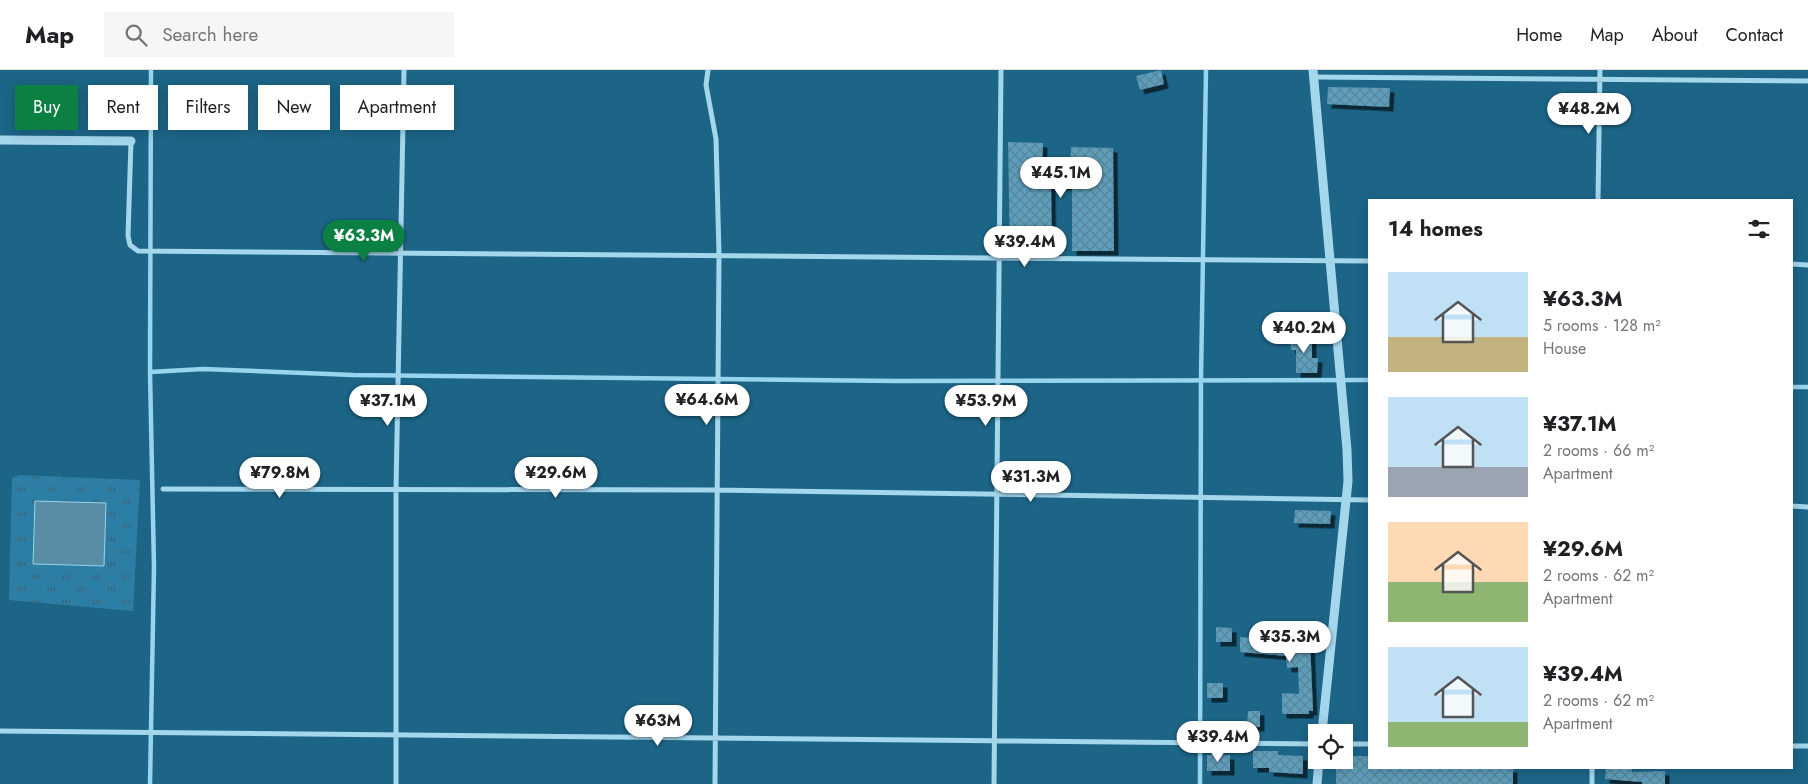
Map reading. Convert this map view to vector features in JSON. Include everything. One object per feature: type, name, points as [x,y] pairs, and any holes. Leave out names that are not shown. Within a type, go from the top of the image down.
[{"type":"street","points":[[396,784],[396,489],[404,70]]},
{"type":"street","points":[[708,70],[706,85],[716,139],[719,254],[715,784]]},
{"type":"street","points":[[994,784],[995,492],[1001,70]]},
{"type":"street","points":[[1598,199],[1600,70]]},
{"type":"street","points":[[1323,724],[1346,499],[1347,450],[1313,73],[1600,80],[1808,81]]},
{"type":"street","points":[[0,140],[131,141],[128,236],[130,245],[138,251],[719,254],[1368,261]]},
{"type":"street","points":[[1793,264],[1808,265]]},
{"type":"street","points":[[163,489],[995,492],[1368,500]]},
{"type":"street","points":[[1793,506],[1808,506]]},
{"type":"street","points":[[0,731],[1308,744]]},
{"type":"street","points":[[1353,744],[1368,744]]},
{"type":"street","points":[[1793,746],[1808,746]]},
{"type":"street","points":[[1317,784],[1318,769]]},
{"type":"street","points":[[1592,769],[1592,784]]},
{"type":"green space","points":[[19,475],[140,480],[133,611],[9,600],[12,478]]},
{"type":"shaded area","points":[[35,501],[106,503],[104,566],[33,564]]},
{"type":"building","points":[[1161,70],[1164,84],[1140,90],[1136,76]]},
{"type":"building","points":[[1328,87],[1390,88],[1389,107],[1327,104]]},
{"type":"building","points":[[1008,142],[1043,143],[1042,173],[1070,173],[1071,147],[1113,148],[1114,251],[1072,251],[1072,186],[1051,186],[1052,253],[1010,253]]},
{"type":"building","points":[[1290,335],[1312,335],[1312,358],[1318,358],[1317,373],[1296,373],[1296,350],[1291,350]]},
{"type":"building","points":[[1295,510],[1331,511],[1330,524],[1294,523]]},
{"type":"building","points":[[1284,626],[1317,627],[1317,641],[1310,641],[1313,711],[1309,711],[1309,714],[1282,714],[1282,693],[1299,694],[1298,667],[1287,668],[1286,656],[1240,652],[1240,637],[1283,640]]},
{"type":"building","points":[[1216,627],[1232,628],[1232,642],[1216,642]]},
{"type":"building","points":[[1207,683],[1223,683],[1223,698],[1207,698]]},
{"type":"building","points":[[1248,711],[1260,711],[1260,727],[1247,727]]},
{"type":"building","points":[[1253,751],[1278,751],[1278,755],[1303,756],[1303,774],[1269,772],[1269,768],[1253,768]]},
{"type":"building","points":[[1207,755],[1230,755],[1230,771],[1207,771]]},
{"type":"building","points":[[1353,756],[1368,756],[1368,769],[1513,769],[1513,784],[1336,784],[1336,769],[1353,769]]},
{"type":"building","points":[[1606,769],[1632,769],[1632,772],[1665,771],[1665,784],[1642,784],[1642,782],[1605,779]]},
{"type":"waterway","points":[[150,784],[154,567],[150,372],[151,70]]},
{"type":"waterway","points":[[1200,784],[1201,379],[1206,70]]},
{"type":"waterway","points":[[150,372],[203,369],[353,375],[896,381],[1368,380]]},
{"type":"waterway","points":[[1793,387],[1808,387]]}]
